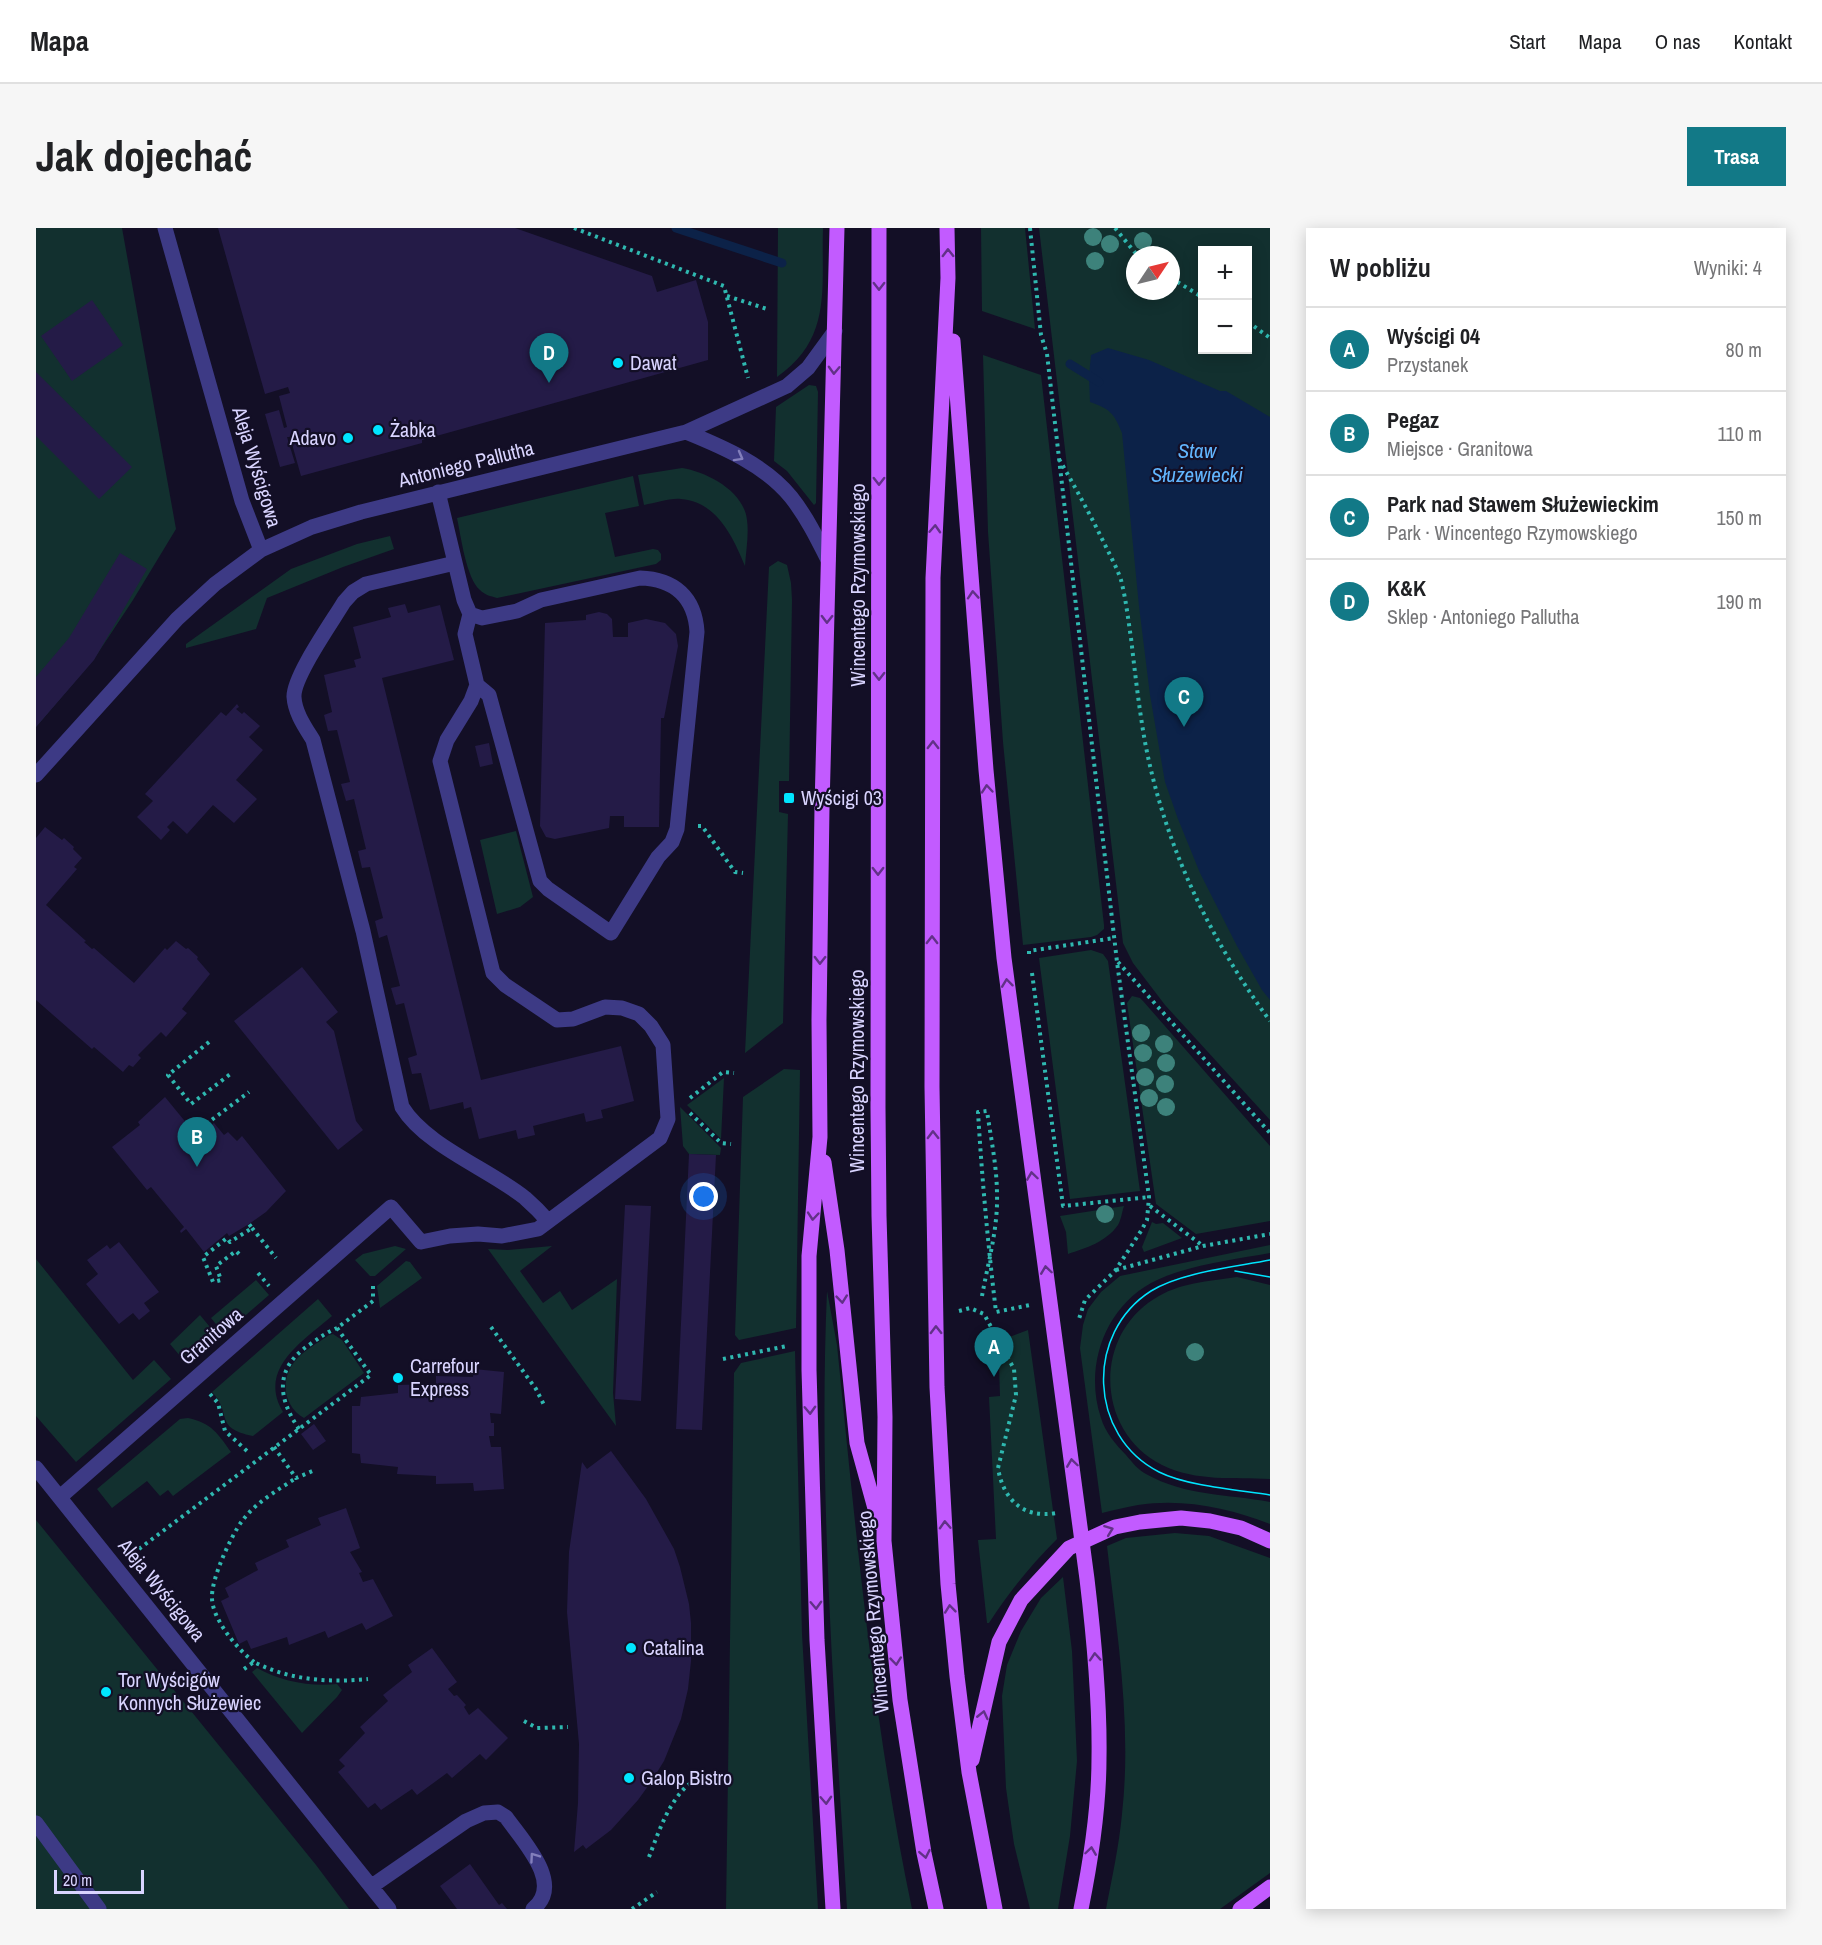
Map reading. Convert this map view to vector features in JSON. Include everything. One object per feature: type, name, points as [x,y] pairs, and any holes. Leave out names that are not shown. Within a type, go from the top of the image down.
[{"type":"main road","name":"Wincentego Rzymowskiego","points":[[820,1137],[821,901],[837,228]]},
{"type":"main road","name":"Wincentego Rzymowskiego","points":[[879,228],[878,1120],[885,1417],[884,1541],[900,1700],[924,1853],[936,1909]]},
{"type":"main road","points":[[947,228],[948,278],[984,748],[998,899],[1010,1010],[1087,1579],[1097,1686],[1098,1789],[1091,1852],[1081,1909]]},
{"type":"main road","points":[[948,278],[933,578],[932,1088],[937,1387],[948,1584],[969,1772],[995,1909]]},
{"type":"main road","points":[[820,1137],[837,1250],[857,1443],[884,1541]]},
{"type":"main road","points":[[820,1137],[809,1256],[809,1370],[817,1640],[833,1909]]},
{"type":"main road","points":[[969,1772],[999,1642],[1021,1600],[1070,1548],[1115,1527],[1181,1518],[1210,1521],[1241,1528],[1270,1541]]},
{"type":"main road","points":[[1240,1909],[1270,1887]]},
{"type":"street","name":"Aleja Wyścigowa","points":[[36,775],[177,619],[214,584],[261,550],[242,501],[165,228]]},
{"type":"street","name":"Antoniego Pallutha","points":[[261,550],[326,522],[438,492],[686,432],[787,386],[808,368],[835,331]]},
{"type":"street","points":[[686,432],[711,442],[746,461],[779,484],[802,512],[828,560]]},
{"type":"street","points":[[438,492],[464,600],[470,614],[465,634],[477,685],[471,701],[447,740],[440,761],[493,973],[505,985],[557,1020],[573,1019],[604,1007],[622,1008],[639,1014],[651,1026],[663,1045],[668,1119],[660,1138],[548,1221],[525,1198],[429,1136],[410,1121],[402,1107],[363,931],[313,740],[299,717],[294,697],[297,681],[344,602],[353,592],[366,584],[455,563]]},
{"type":"street","points":[[470,614],[482,618],[517,611],[541,600],[640,578],[653,578],[676,588],[692,608],[697,632],[678,823],[672,842],[658,857],[611,933],[548,890],[540,881],[489,695],[477,685]]},
{"type":"street","name":"Granitowa","points":[[60,1497],[391,1207],[420,1242],[478,1233],[502,1236],[538,1229],[548,1221]]},
{"type":"street","name":"Aleja Wyścigowa","points":[[36,1468],[389,1909]]},
{"type":"street","points":[[372,1886],[466,1821],[484,1813],[498,1812],[506,1817],[540,1866],[545,1880],[544,1891],[539,1904],[533,1909]]},
{"type":"street","points":[[36,1823],[99,1909]]},
{"type":"path","points":[[574,228],[724,286],[748,378]]},
{"type":"path","points":[[1030,228],[1041,335],[1047,354],[1114,938],[1149,1197],[1147,1220],[1115,1271],[1085,1300],[1078,1318],[1077,1329]]},
{"type":"path","points":[[1115,228],[1130,246]]},
{"type":"path","points":[[1180,283],[1198,294]]},
{"type":"path","points":[[727,296],[767,309]]},
{"type":"path","points":[[1252,325],[1270,338]]},
{"type":"path","points":[[1058,456],[1120,579],[1128,612],[1145,742],[1156,790],[1175,849],[1211,927],[1242,982],[1270,1021]]},
{"type":"path","points":[[678,823],[702,826],[735,872],[743,873]]},
{"type":"path","points":[[1114,938],[1029,951],[1030,963],[1063,1206],[1149,1197]]},
{"type":"path","points":[[1117,962],[1270,1133]]},
{"type":"path","points":[[209,1042],[168,1075],[191,1104],[233,1072]]},
{"type":"path","points":[[731,1144],[721,1143],[683,1105],[723,1072],[734,1073]]},
{"type":"path","points":[[194,1132],[249,1092]]},
{"type":"path","points":[[982,1296],[996,1215],[998,1194],[987,1111],[978,1112],[983,1192],[996,1312],[1030,1305],[1033,1314]]},
{"type":"path","points":[[1149,1205],[1203,1246]]},
{"type":"path","points":[[239,1254],[236,1251],[216,1266],[221,1280],[213,1282],[203,1257],[227,1238],[230,1242],[250,1226],[276,1258]]},
{"type":"path","points":[[1115,1271],[1203,1246],[1270,1234]]},
{"type":"path","points":[[299,1428],[283,1396],[282,1383],[292,1359],[373,1301],[373,1284]]},
{"type":"path","points":[[491,1327],[536,1389],[544,1405]]},
{"type":"path","points":[[139,1549],[371,1375],[338,1328]]},
{"type":"path","points":[[723,1359],[734,1357]]},
{"type":"path","points":[[207,1391],[218,1402],[225,1431],[247,1452]]},
{"type":"path","points":[[274,1447],[296,1478]]},
{"type":"path","points":[[315,1470],[296,1478],[262,1501],[243,1520],[227,1546],[217,1574],[212,1597],[216,1615],[254,1662],[282,1673],[304,1678],[336,1682],[368,1679]]},
{"type":"path","points":[[244,1670],[254,1662]]},
{"type":"path","points":[[524,1720],[537,1728],[568,1727]]},
{"type":"path","points":[[649,1857],[665,1814],[681,1791],[706,1774],[717,1774]]},
{"type":"path","points":[[632,1909],[657,1892]]},
{"type":"green space","points":[[36,228],[122,228],[176,529],[94,659],[36,727]]},
{"type":"green space","points":[[778,228],[823,228],[823,271],[816,328],[808,346],[795,362],[777,377]]},
{"type":"green space","points":[[981,228],[1025,228],[1035,329],[982,311]]},
{"type":"green space","points":[[1039,228],[1270,228],[1270,1120],[1165,1005],[1133,963],[1123,943]]},
{"type":"green space","points":[[983,355],[1041,375],[1104,925],[1104,929],[1091,937],[1023,945],[1003,742],[988,532]]},
{"type":"green space","points":[[809,385],[816,386],[818,392],[816,503],[814,505],[787,471],[774,461],[776,407]]},
{"type":"green space","points":[[682,468],[713,479],[732,492],[739,500],[748,525],[745,566],[729,533],[714,514],[704,507],[681,499],[644,505],[638,475]]},
{"type":"green space","points":[[633,476],[639,506],[605,513],[615,557],[653,549],[658,550],[661,554],[661,560],[656,564],[497,598],[484,593],[475,584],[465,556],[457,518]]},
{"type":"green space","points":[[390,536],[394,549],[267,598],[256,629],[186,648],[186,644],[291,569],[357,544]]},
{"type":"green space","points":[[778,561],[787,565],[792,600],[789,781],[779,781],[779,812],[788,814],[783,1023],[745,1053],[769,567]]},
{"type":"green space","points":[[516,831],[533,897],[520,907],[497,914],[480,840]]},
{"type":"green space","points":[[1091,950],[1103,954],[1108,961],[1140,1191],[1070,1199],[1039,958]]},
{"type":"green space","points":[[1132,996],[1143,1001],[1270,1146],[1270,1221],[1196,1234],[1156,1204],[1127,1003]]},
{"type":"green space","points":[[784,1069],[800,1070],[796,1328],[739,1340],[735,1335],[743,1097]]},
{"type":"green space","points":[[724,1078],[721,1139],[687,1105]]},
{"type":"green space","points":[[680,1107],[721,1148],[720,1155],[689,1154],[683,1146]]},
{"type":"green space","points":[[1124,1206],[1118,1225],[1108,1236],[1095,1244],[1068,1254],[1066,1232],[1060,1216]]},
{"type":"green space","points":[[1152,1222],[1163,1223],[1182,1238],[1144,1252],[1142,1247]]},
{"type":"green space","points":[[1270,1245],[1270,1253],[1179,1272],[1151,1283],[1135,1294],[1110,1324],[1097,1360],[1095,1379],[1096,1399],[1105,1428],[1115,1443],[1140,1470],[1176,1487],[1270,1502],[1270,1524],[1222,1509],[1189,1504],[1155,1503],[1102,1513],[1080,1348],[1088,1309],[1101,1292],[1120,1276]]},
{"type":"green space","points":[[395,1246],[406,1249],[375,1276],[370,1276],[355,1260],[363,1254]]},
{"type":"green space","points":[[552,1246],[520,1271],[543,1303],[560,1291],[572,1310],[617,1279],[613,1393],[616,1426],[488,1249],[508,1250]]},
{"type":"green space","points":[[36,1259],[133,1380],[154,1360],[171,1379],[76,1462],[36,1416]]},
{"type":"green space","points":[[406,1261],[410,1262],[422,1278],[380,1308],[377,1286]]},
{"type":"green space","points":[[1237,1277],[1270,1285],[1270,1479],[1202,1476],[1162,1465],[1140,1450],[1125,1431],[1115,1409],[1110,1385],[1112,1360],[1120,1337],[1134,1316],[1154,1299],[1173,1289]]},
{"type":"green space","points":[[256,1280],[269,1295],[224,1334],[211,1318]]},
{"type":"green space","points":[[827,1291],[837,1345],[876,1698],[886,1769],[912,1909],[847,1909],[826,1523]]},
{"type":"green space","points":[[318,1299],[332,1316],[297,1346],[279,1369],[276,1397],[283,1412],[253,1436],[233,1429],[225,1419],[222,1407],[212,1392]]},
{"type":"green space","points":[[200,1315],[219,1338],[190,1364],[186,1363],[170,1344]]},
{"type":"green space","points":[[1028,1330],[1057,1539],[1021,1579],[987,1623],[978,1540],[996,1539],[989,1397],[1000,1396],[999,1365],[988,1365],[985,1355],[991,1344]]},
{"type":"green space","points":[[333,1334],[342,1340],[364,1373],[304,1418],[297,1413],[288,1399],[287,1376],[290,1368],[303,1353]]},
{"type":"green space","points":[[795,1351],[802,1634],[818,1909],[726,1909],[734,1373],[741,1363]]},
{"type":"green space","points":[[188,1418],[209,1426],[231,1452],[173,1496],[168,1490],[160,1496],[147,1481],[112,1508],[97,1489],[180,1419]]},
{"type":"green space","name":"Tor Wyścigów Konnych Służewiec","points":[[36,1520],[316,1865],[349,1909],[36,1909]]},
{"type":"green space","points":[[1175,1533],[1209,1536],[1270,1558],[1270,1873],[1220,1909],[1106,1909],[1121,1826],[1125,1781],[1122,1680],[1107,1546],[1126,1538]]},
{"type":"green space","points":[[1063,1577],[1072,1651],[1077,1761],[1070,1836],[1058,1909],[1030,1909],[1014,1844],[1006,1788],[1002,1696],[1007,1665],[1021,1631],[1041,1598]]},
{"type":"green space","points":[[257,1668],[296,1682],[316,1685],[337,1684],[342,1690],[302,1733],[252,1672]]},
{"type":"water","name":"Staw Służewiecki","points":[[1108,348],[1149,360],[1220,391],[1226,391],[1270,417],[1270,1000],[1237,946],[1200,873],[1165,782],[1150,695],[1139,606],[1122,433],[1110,413],[1090,402],[1091,355]]},
{"type":"building","points":[[218,228],[515,228],[652,276],[657,292],[696,280],[708,322],[708,360],[301,476],[290,437],[287,437],[295,463],[280,467],[265,414],[279,410],[284,428],[287,427],[279,396],[290,393],[288,387],[265,394]]},
{"type":"building","points":[[92,300],[123,345],[72,381],[41,336]]},
{"type":"building","points":[[36,372],[132,467],[99,499],[36,436]]},
{"type":"building","points":[[120,553],[147,569],[94,660],[36,727],[36,677],[69,638]]},
{"type":"building","points":[[405,604],[408,613],[440,605],[454,660],[382,678],[481,1080],[621,1046],[634,1101],[601,1110],[603,1118],[586,1122],[584,1113],[533,1126],[535,1135],[518,1139],[516,1130],[479,1139],[471,1107],[464,1109],[463,1102],[430,1110],[421,1073],[412,1074],[408,1058],[417,1055],[404,1003],[396,1005],[391,988],[400,986],[387,935],[379,938],[375,921],[383,918],[370,867],[362,868],[358,851],[366,849],[354,799],[346,801],[341,784],[350,782],[337,730],[328,731],[324,715],[332,712],[324,675],[356,667],[354,660],[361,658],[353,627],[391,617],[388,608]]},
{"type":"building","points":[[599,612],[607,614],[612,619],[613,637],[628,637],[628,623],[646,619],[665,623],[676,634],[678,646],[664,718],[661,718],[659,827],[624,827],[624,816],[610,816],[609,828],[555,839],[546,837],[540,826],[545,623],[586,620],[586,615]]},
{"type":"building","points":[[237,704],[239,707],[236,709],[242,714],[244,712],[260,726],[249,737],[263,750],[236,780],[257,799],[234,823],[213,805],[187,834],[173,821],[167,827],[170,830],[161,840],[137,817],[153,801],[145,794],[221,712],[226,716]]},
{"type":"building","points":[[489,743],[493,764],[480,767],[475,746]]},
{"type":"building","points":[[45,827],[62,840],[64,838],[82,858],[74,867],[77,869],[46,905],[86,941],[84,942],[134,983],[165,948],[167,950],[176,941],[198,957],[197,959],[210,974],[182,1009],[187,1013],[166,1037],[161,1032],[138,1055],[141,1058],[133,1067],[129,1065],[123,1072],[94,1047],[92,1049],[36,1000],[36,838]]},
{"type":"building","points":[[302,967],[338,1012],[326,1022],[334,1031],[356,1121],[363,1130],[338,1150],[234,1021]]},
{"type":"building","points":[[165,1097],[197,1136],[214,1123],[224,1135],[228,1132],[237,1141],[242,1136],[286,1191],[266,1212],[229,1236],[227,1233],[204,1252],[186,1229],[181,1233],[184,1227],[151,1187],[147,1190],[112,1147],[140,1125],[138,1122]]},
{"type":"building","points":[[689,1154],[716,1155],[702,1430],[676,1429]]},
{"type":"building","points":[[625,1205],[651,1206],[641,1401],[615,1399]]},
{"type":"building","points":[[119,1242],[159,1292],[144,1303],[150,1311],[139,1320],[133,1313],[119,1324],[86,1284],[98,1274],[87,1260],[107,1245],[110,1249]]},
{"type":"building","points":[[474,1369],[504,1372],[501,1414],[490,1413],[491,1423],[494,1423],[494,1436],[489,1436],[491,1447],[501,1447],[504,1489],[474,1491],[473,1483],[436,1484],[436,1476],[397,1474],[398,1467],[361,1463],[360,1454],[352,1453],[352,1406],[360,1406],[361,1397],[398,1393],[398,1385],[436,1384],[436,1376],[473,1377]]},
{"type":"building","points":[[314,1424],[326,1441],[313,1450],[301,1434]]},
{"type":"building","name":"Catalina","points":[[611,1451],[646,1499],[674,1549],[689,1604],[691,1661],[688,1689],[681,1719],[664,1761],[638,1800],[611,1830],[586,1849],[583,1845],[574,1852],[579,1744],[567,1612],[569,1552],[582,1462],[587,1469]]},
{"type":"building","points":[[346,1508],[360,1548],[350,1552],[362,1572],[359,1573],[363,1582],[373,1579],[393,1616],[366,1630],[362,1623],[328,1638],[325,1631],[289,1645],[287,1637],[251,1649],[247,1640],[239,1644],[221,1601],[229,1597],[225,1588],[258,1570],[255,1563],[289,1547],[286,1540],[321,1525],[318,1518]]},
{"type":"building","points":[[432,1648],[457,1682],[448,1689],[466,1705],[464,1707],[469,1715],[478,1708],[508,1738],[486,1760],[480,1754],[452,1778],[447,1773],[417,1795],[412,1789],[381,1810],[375,1803],[368,1808],[338,1772],[345,1766],[339,1760],[365,1733],[360,1727],[388,1701],[383,1695],[412,1672],[408,1665]]},
{"type":"building","points":[[470,1864],[499,1905],[502,1903],[507,1909],[457,1909],[440,1886]]},
{"type":"waterway","points":[[676,228],[782,263]]},
{"type":"waterway","points":[[1070,364],[1099,382]]},
{"type":"tram line","points":[[1270,1260],[1193,1275],[1164,1284],[1151,1291],[1129,1309],[1114,1332],[1106,1357],[1104,1384],[1108,1410],[1119,1434],[1136,1456],[1159,1472],[1198,1484],[1270,1495]]},
{"type":"tram line","points":[[1235,1271],[1270,1277]]},
{"type":"place","name":"Dawat","points":[[618,363]]},
{"type":"place","name":"K&K","points":[[549,383]]},
{"type":"place","name":"Żabka","points":[[378,430]]},
{"type":"place","name":"Adavo","points":[[348,438]]},
{"type":"place","name":"Park nad Stawem Służewieckim","points":[[1184,727]]},
{"type":"place","name":"Wyścigi 03","points":[[789,798]]},
{"type":"place","name":"Pegaz","points":[[197,1167]]},
{"type":"place","name":"Wyścigi 04","points":[[994,1377]]},
{"type":"place","name":"Carrefour Express","points":[[398,1378]]},
{"type":"place","name":"Catalina","points":[[631,1648]]},
{"type":"place","name":"Tor Wyścigów Konnych Służewiec","points":[[106,1692]]},
{"type":"place","name":"Galop Bistro","points":[[629,1778]]}]
